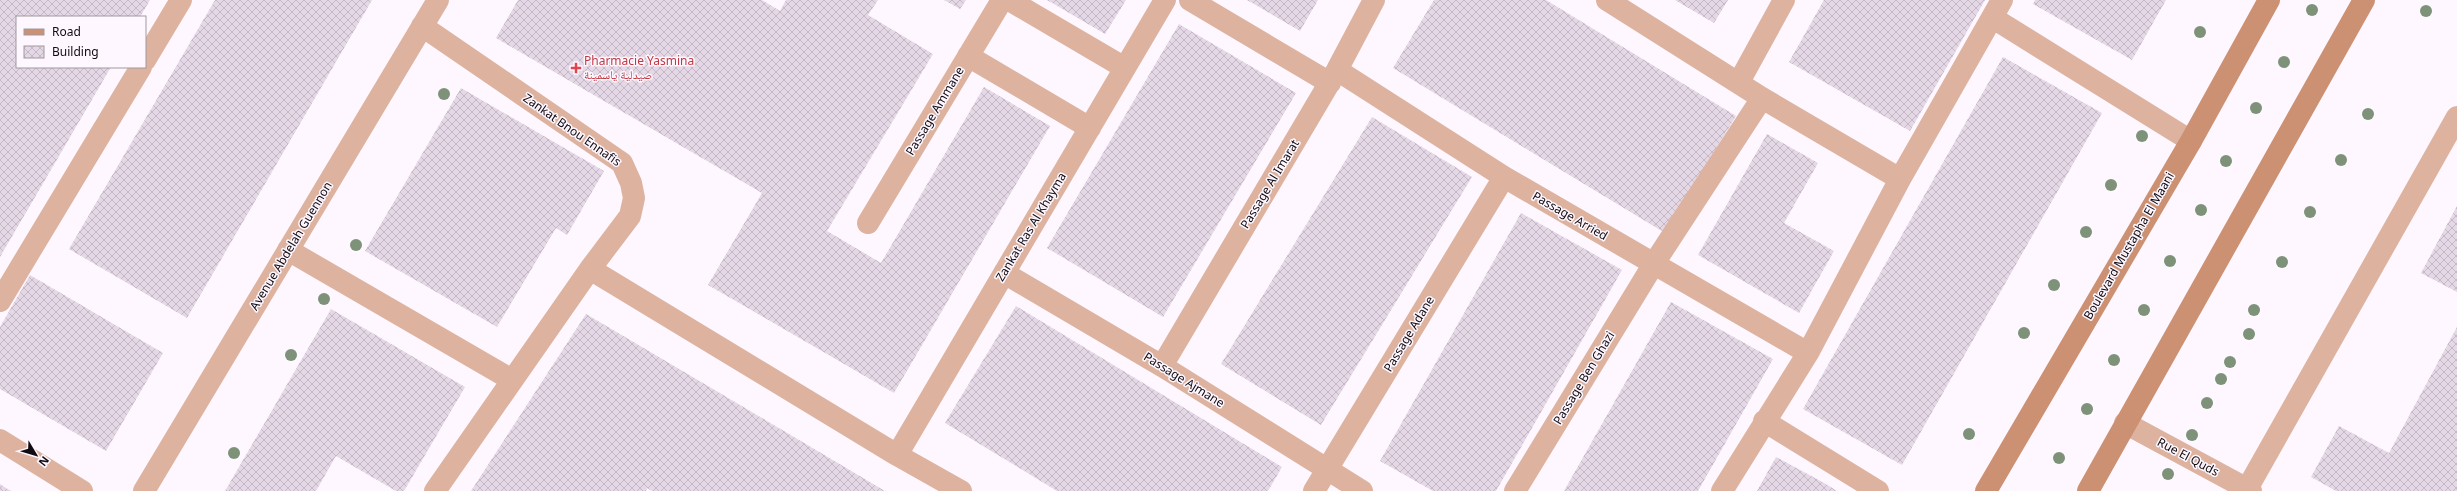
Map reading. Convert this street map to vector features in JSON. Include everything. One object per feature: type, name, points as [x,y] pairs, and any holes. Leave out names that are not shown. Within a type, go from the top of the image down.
[{"type":"street","points":[[146,58],[181,0]]},
{"type":"street","name":"Avenue Abdelah Guennon","points":[[144,491],[438,0]]},
{"type":"street","name":"Passage Ammane","points":[[868,223],[1002,0]]},
{"type":"street","points":[[1009,0],[1125,68]]},
{"type":"street","name":"Zankat Ras Al Khayma","points":[[896,455],[1165,0]]},
{"type":"street","name":"Passage Arried","points":[[1190,0],[1334,76],[1653,265],[1808,352]]},
{"type":"street","name":"Passage Al Imarat","points":[[1162,366],[1334,76],[1374,0]]},
{"type":"street","points":[[1607,0],[1762,98],[1900,179]]},
{"type":"street","points":[[1738,82],[1784,0]]},
{"type":"street","name":"Boulevard Mustapha El Maani","points":[[1986,491],[2190,141],[2269,0]]},
{"type":"street","points":[[2088,491],[2364,0]]},
{"type":"street","points":[[1722,491],[1808,352],[1900,179],[1998,9],[2190,141]]},
{"type":"street","name":"Zankat Bnou Ennafis","points":[[422,26],[622,163],[631,183],[634,198],[630,216],[590,269],[435,491]]},
{"type":"street","points":[[968,56],[1090,128]]},
{"type":"street","points":[[0,301],[140,68]]},
{"type":"street","name":"Passage Ben Ghazi","points":[[1515,491],[1653,265],[1762,98]]},
{"type":"street","points":[[2249,490],[2457,117]]},
{"type":"street","name":"Passage Adane","points":[[1314,491],[1504,177]]},
{"type":"street","points":[[288,250],[512,380]]},
{"type":"street","points":[[590,269],[896,455],[957,490]]},
{"type":"street","name":"Passage Ajmane","points":[[1004,273],[1162,366],[1362,491]]},
{"type":"street","points":[[1764,421],[1878,491]]},
{"type":"street","name":"Rue El Quds","points":[[2125,423],[2220,484],[2249,490]]},
{"type":"street","points":[[0,440],[82,491]]},
{"type":"building","points":[[0,0],[150,0],[141,16],[16,16],[16,68],[110,68],[0,257]]},
{"type":"building","points":[[215,0],[372,0],[187,318],[69,249]]},
{"type":"building","points":[[518,0],[762,0],[780,11],[786,0],[878,0],[868,15],[933,54],[827,231],[881,263],[984,87],[1050,126],[894,393],[708,285],[762,193],[496,38]]},
{"type":"building","points":[[944,0],[966,0],[960,9]]},
{"type":"building","points":[[1047,0],[1126,0],[1105,34]]},
{"type":"building","points":[[1247,0],[1318,0],[1300,31]]},
{"type":"building","points":[[1434,0],[1546,0],[1736,116],[1665,233],[1393,68]]},
{"type":"building","points":[[1675,0],[1728,0],[1714,23]]},
{"type":"building","points":[[1824,0],[1985,0],[1910,131],[1789,62]]},
{"type":"building","points":[[2035,0],[2166,0],[2132,60],[2033,4]]},
{"type":"building","points":[[1179,24],[1296,93],[1163,317],[1047,248]]},
{"type":"building","points":[[2003,57],[2102,113],[1902,465],[1803,409]]},
{"type":"building","points":[[461,88],[604,171],[567,235],[556,228],[497,327],[365,251]]},
{"type":"building","points":[[1372,117],[1472,177],[1321,425],[1221,364]]},
{"type":"building","points":[[1767,134],[1818,163],[1784,223],[1834,251],[1799,313],[1698,255]]},
{"type":"building","points":[[2457,206],[2457,292],[2421,273]]},
{"type":"building","points":[[1521,213],[1622,270],[1496,491],[1433,491],[1380,461]]},
{"type":"building","points":[[30,275],[163,353],[106,451],[0,389],[0,327]]},
{"type":"building","points":[[1671,302],[1773,359],[1698,491],[1564,491]]},
{"type":"building","points":[[1016,306],[1282,467],[1268,491],[1057,491],[945,423]]},
{"type":"building","points":[[331,309],[465,387],[404,491],[396,491],[336,456],[316,491],[225,491]]},
{"type":"building","points":[[586,314],[885,491],[652,491],[647,488],[646,491],[471,491]]},
{"type":"building","points":[[2457,327],[2457,491],[2336,491],[2311,477],[2339,426],[2389,453]]},
{"type":"building","points":[[1776,457],[1826,484],[1837,491],[1757,491]]},
{"type":"building","points":[[0,484],[6,488],[11,491],[0,491]]},
{"type":"place","name":"Pharmacie Yasmina صيدلية ياسمينة","points":[[576,68]]}]
